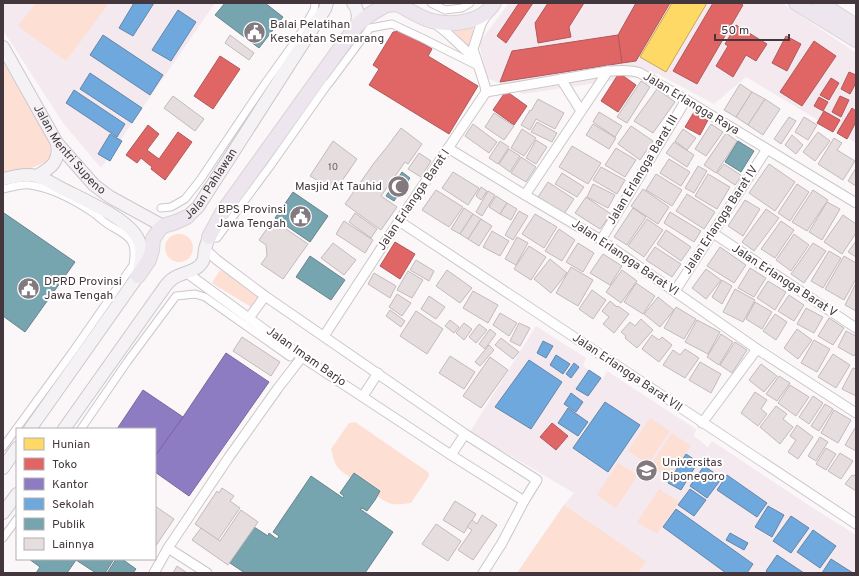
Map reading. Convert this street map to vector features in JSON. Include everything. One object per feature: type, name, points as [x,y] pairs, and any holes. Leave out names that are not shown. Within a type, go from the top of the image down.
[{"type":"main road","points":[[322,5],[336,3]]},
{"type":"main road","points":[[353,3],[357,9],[357,25]]},
{"type":"main road","points":[[796,3],[856,40]]},
{"type":"main road","points":[[820,3],[856,26]]},
{"type":"main road","points":[[65,428],[159,294],[171,280],[178,275],[187,273],[197,268],[203,261],[207,243],[222,212],[357,25],[369,15],[386,5],[397,4],[431,20],[448,23],[478,18],[492,6]]},
{"type":"main road","name":"Jalan Pahlawan","points":[[163,226],[188,217],[198,207],[322,5]]},
{"type":"main road","name":"Jalan Mentri Supeno","points":[[3,47],[57,143],[94,185],[110,198],[163,226]]},
{"type":"main road","points":[[37,176],[55,163],[58,151],[57,143]]},
{"type":"main road","name":"Jalan Mentri Supeno","points":[[3,179],[25,175],[37,176],[106,211],[126,225],[138,239],[141,251],[138,276]]},
{"type":"main road","points":[[31,428],[149,260],[153,239],[163,226]]},
{"type":"main road","points":[[3,468],[16,449]]},
{"type":"main road","points":[[3,513],[16,495]]},
{"type":"street","points":[[431,3],[445,10],[462,8],[470,3]]},
{"type":"street","name":"Jalan Pahlawan","points":[[161,208],[170,207],[186,199],[299,36],[314,10],[322,5]]},
{"type":"street","points":[[486,92],[473,49],[481,24],[492,6]]},
{"type":"street","points":[[431,20],[446,32],[477,63]]},
{"type":"street","points":[[477,63],[392,24],[370,28],[217,238],[207,243],[217,260],[266,296],[465,434],[537,480],[502,543],[482,573]]},
{"type":"street","points":[[525,195],[608,71]]},
{"type":"street","name":"Jalan Erlangga Raya","points":[[486,92],[608,71],[634,71],[686,100],[856,203]]},
{"type":"street","points":[[560,79],[581,111]]},
{"type":"street","name":"Jalan Erlangga Barat I","points":[[324,336],[486,92]]},
{"type":"street","name":"Jalan Erlangga Barat III","points":[[601,240],[686,100]]},
{"type":"street","name":"Jalan Erlangga Barat VI","points":[[448,148],[601,240],[757,349],[856,413]]},
{"type":"street","name":"Jalan Erlangga Barat IV","points":[[675,291],[767,149]]},
{"type":"street","points":[[3,189],[30,185],[51,191],[70,199],[124,234],[132,242],[134,253],[133,265],[17,428]]},
{"type":"street","name":"Jalan Erlangga Barat VII","points":[[399,221],[702,423],[855,522]]},
{"type":"street","name":"Jalan Erlangga Barat V","points":[[713,234],[856,328]]},
{"type":"street","name":"Jalan Imam Barjo","points":[[187,273],[302,357],[524,501]]},
{"type":"street","points":[[82,428],[127,362],[176,296],[195,294],[205,297],[290,357],[294,351]]},
{"type":"street","points":[[249,318],[266,296]]},
{"type":"street","points":[[702,423],[757,349]]},
{"type":"street","points":[[154,573],[168,548],[229,457],[302,357]]},
{"type":"street","points":[[363,396],[378,373]]},
{"type":"street","points":[[3,447],[16,429]]},
{"type":"street","points":[[451,455],[465,434]]},
{"type":"street","points":[[3,538],[16,520]]},
{"type":"street","points":[[168,548],[207,573]]},
{"type":"shaded area","points":[[3,3],[215,3],[101,168],[63,123],[3,30]]},
{"type":"shaded area","points":[[36,3],[109,3],[66,61],[18,26]]},
{"type":"shaded area","points":[[509,3],[782,3],[856,53],[856,143],[746,77],[714,104],[658,74],[523,94],[487,78],[479,43]]},
{"type":"shaded area","points":[[473,24],[473,31],[468,47],[452,29]]},
{"type":"shaded area","points":[[3,62],[49,142],[51,152],[49,158],[41,164],[28,169],[3,174]]},
{"type":"shaded area","points":[[179,234],[189,238],[193,248],[189,258],[179,262],[169,258],[165,248],[169,238]]},
{"type":"shaded area","points":[[220,270],[259,294],[251,307],[212,283]]},
{"type":"shaded area","name":"Universitas Diponegoro","points":[[536,326],[586,358],[583,366],[603,379],[607,371],[696,429],[694,436],[708,447],[712,441],[856,535],[856,573],[517,573],[574,493],[470,432]]},
{"type":"shaded area","points":[[650,418],[670,431],[648,464],[628,451]]},
{"type":"shaded area","points":[[355,422],[428,472],[429,476],[411,503],[396,504],[386,502],[377,496],[380,490],[354,473],[351,478],[342,472],[337,466],[331,449],[349,423]]},
{"type":"shaded area","points":[[672,433],[691,446],[669,478],[650,466]]},
{"type":"shaded area","points":[[618,463],[638,475],[616,508],[597,495]]},
{"type":"shaded area","points":[[659,489],[679,502],[657,534],[637,522]]},
{"type":"shaded area","points":[[564,505],[646,561],[638,573],[517,573]]},
{"type":"building: Hunian","points":[[672,3],[707,3],[666,72],[640,57]]},
{"type":"building: Toko","points":[[519,3],[533,3],[506,43],[497,36]]},
{"type":"building: Toko","points":[[548,3],[584,3],[569,27],[571,37],[538,43],[535,23]]},
{"type":"building: Toko","points":[[636,3],[670,3],[636,61],[622,63],[618,35]]},
{"type":"building: Toko","points":[[713,3],[738,3],[743,5],[697,84],[673,71]]},
{"type":"building: Toko","points":[[736,25],[767,44],[756,61],[746,55],[733,77],[716,66],[728,46],[725,44]]},
{"type":"building: Toko","points":[[402,31],[432,49],[428,56],[478,86],[449,134],[369,85],[379,69],[373,65],[393,32]]},
{"type":"building: Toko","points":[[618,35],[622,63],[500,82],[512,51]]},
{"type":"building: Toko","points":[[786,36],[801,44],[787,71],[772,63]]},
{"type":"building: Toko","points":[[814,41],[836,56],[802,106],[780,92]]},
{"type":"building: Toko","points":[[220,56],[240,69],[213,109],[194,96]]},
{"type":"building: Toko","points":[[849,72],[856,75],[856,83],[850,94],[841,89]]},
{"type":"building: Toko","points":[[619,73],[636,85],[618,112],[601,101]]},
{"type":"building: Toko","points":[[831,78],[839,83],[829,100],[820,95]]},
{"type":"building: Toko","points":[[506,91],[527,106],[514,125],[493,110]]},
{"type":"building: Toko","points":[[840,96],[849,100],[841,117],[832,112]]},
{"type":"building: Toko","points":[[819,97],[828,102],[823,111],[814,106]]},
{"type":"building: Toko","points":[[852,108],[856,111],[856,122],[847,139],[837,133]]},
{"type":"building: Toko","points":[[824,111],[840,120],[833,132],[817,123]]},
{"type":"building: Toko","points":[[694,112],[708,120],[700,135],[685,127]]},
{"type":"building: Toko","points":[[148,125],[159,134],[147,150],[159,159],[178,132],[192,142],[165,180],[151,169],[152,167],[141,158],[137,163],[126,155]]},
{"type":"building: Toko","points":[[395,242],[415,254],[400,279],[380,266]]},
{"type":"building: Toko","points":[[552,423],[568,436],[556,450],[540,437]]},
{"type":"building: Kantor","points":[[226,353],[269,382],[189,496],[156,473],[156,455]]},
{"type":"building: Kantor","points":[[143,390],[183,417],[156,455],[156,428],[118,428]]},
{"type":"building: Sekolah","points":[[134,3],[154,3],[133,36],[119,28]]},
{"type":"building: Sekolah","points":[[178,10],[196,22],[171,61],[152,50]]},
{"type":"building: Sekolah","points":[[103,35],[163,75],[150,95],[90,55]]},
{"type":"building: Sekolah","points":[[90,73],[142,108],[132,123],[80,89]]},
{"type":"building: Sekolah","points":[[74,90],[125,124],[117,137],[66,103]]},
{"type":"building: Sekolah","points":[[110,134],[122,141],[110,161],[98,154]]},
{"type":"building: Sekolah","points":[[543,341],[553,346],[546,358],[537,353]]},
{"type":"building: Sekolah","points":[[556,355],[570,364],[563,374],[550,365]]},
{"type":"building: Sekolah","points":[[529,360],[562,382],[531,429],[495,407]]},
{"type":"building: Sekolah","points":[[574,363],[579,367],[571,378],[566,374]]},
{"type":"building: Sekolah","points":[[589,370],[601,378],[588,396],[576,389]]},
{"type":"building: Sekolah","points":[[571,393],[583,402],[576,412],[564,404]]},
{"type":"building: Sekolah","points":[[605,402],[640,425],[608,472],[573,448]]},
{"type":"building: Sekolah","points":[[568,408],[588,422],[578,436],[558,423]]},
{"type":"building: Sekolah","points":[[686,454],[698,462],[681,490],[668,483]]},
{"type":"building: Sekolah","points":[[704,466],[722,478],[707,498],[690,486]]},
{"type":"building: Sekolah","points":[[727,475],[767,503],[757,517],[717,490]]},
{"type":"building: Sekolah","points":[[690,489],[706,500],[694,516],[678,505]]},
{"type":"building: Sekolah","points":[[768,506],[784,515],[772,537],[755,527]]},
{"type":"building: Sekolah","points":[[676,509],[753,564],[747,573],[726,573],[663,527]]},
{"type":"building: Sekolah","points":[[791,516],[809,528],[791,553],[773,541]]},
{"type":"building: Sekolah","points":[[813,530],[836,546],[820,568],[797,552]]},
{"type":"building: Sekolah","points":[[730,533],[748,543],[744,550],[726,540]]},
{"type":"building: Sekolah","points":[[777,555],[804,573],[769,573],[766,571]]},
{"type":"building: Sekolah","points":[[831,559],[853,573],[822,573]]},
{"type":"building: Publik","name":"Balai Pelatihan Kesehatan Semarang","points":[[225,3],[265,3],[283,17],[259,48],[215,15]]},
{"type":"building: Publik","points":[[738,141],[754,151],[741,172],[725,162]]},
{"type":"building: Publik","name":"Masjid At Tauhid","points":[[402,172],[410,178],[394,201],[386,196]]},
{"type":"building: Publik","name":"BPS Provinsi Jawa Tengah","points":[[293,192],[328,216],[310,242],[275,218]]},
{"type":"building: Publik","name":"DPRD Provinsi Jawa Tengah","points":[[4,213],[75,262],[25,332],[3,316]]},
{"type":"building: Publik","points":[[310,256],[345,280],[331,300],[296,277]]},
{"type":"building: Publik","points":[[354,473],[380,491],[367,511],[362,508],[360,509],[393,532],[365,573],[245,573],[230,563],[254,527],[268,536],[269,533],[277,539],[279,536],[273,532],[311,476],[343,498],[344,496],[340,493]]},
{"type":"building: Publik","points":[[30,560],[76,560],[67,573],[36,573],[40,567]]},
{"type":"building: Publik","points":[[76,560],[113,560],[105,573],[96,573]]},
{"type":"building: Publik","points":[[115,560],[123,560],[136,569],[133,573],[107,573]]},
{"type":"building: Lainnya","points":[[230,35],[254,53],[249,60],[225,43]]},
{"type":"building: Lainnya","points":[[641,81],[650,87],[627,123],[617,117]]},
{"type":"building: Lainnya","points":[[740,84],[752,92],[736,117],[724,110]]},
{"type":"building: Lainnya","points":[[657,89],[675,102],[653,133],[634,121]]},
{"type":"building: Lainnya","points":[[752,92],[765,99],[748,125],[736,117]]},
{"type":"building: Lainnya","points":[[173,96],[204,119],[195,131],[164,108]]},
{"type":"building: Lainnya","points":[[538,99],[564,113],[555,129],[536,119],[530,130],[521,125]]},
{"type":"building: Lainnya","points":[[765,99],[780,109],[763,135],[748,125]]},
{"type":"building: Lainnya","points":[[599,112],[622,126],[615,137],[593,122]]},
{"type":"building: Lainnya","points":[[494,113],[514,126],[504,140],[485,127]]},
{"type":"building: Lainnya","points":[[789,117],[796,121],[781,144],[774,139]]},
{"type":"building: Lainnya","points":[[804,117],[817,125],[808,140],[795,132]]},
{"type":"building: Lainnya","points":[[537,122],[557,133],[552,142],[531,132]]},
{"type":"building: Lainnya","points":[[473,124],[497,142],[489,153],[465,136]]},
{"type":"building: Lainnya","points":[[593,124],[616,138],[609,149],[586,135]]},
{"type":"building: Lainnya","points":[[711,124],[723,132],[706,156],[695,149]]},
{"type":"building: Lainnya","points":[[631,126],[653,141],[640,160],[618,144]]},
{"type":"building: Lainnya","points":[[401,128],[422,144],[408,164],[405,162],[381,196],[397,207],[381,230],[345,204]]},
{"type":"building: Lainnya","points":[[522,129],[536,138],[524,156],[511,148]]},
{"type":"building: Lainnya","points":[[683,129],[696,138],[687,150],[675,141]]},
{"type":"building: Lainnya","points":[[818,132],[830,141],[815,161],[803,152]]},
{"type":"building: Lainnya","points":[[726,133],[737,141],[716,173],[704,165]]},
{"type":"building: Lainnya","points":[[792,135],[803,145],[796,154],[785,145]]},
{"type":"building: Lainnya","points":[[834,138],[842,143],[837,150],[855,161],[843,180],[818,164]]},
{"type":"building: Lainnya","points":[[536,140],[547,147],[536,164],[526,158]]},
{"type":"building: Lainnya","points":[[333,141],[357,159],[335,191],[310,176]]},
{"type":"building: Lainnya","points":[[500,141],[509,147],[498,164],[489,158]]},
{"type":"building: Lainnya","points":[[674,142],[694,155],[687,167],[666,153]]},
{"type":"building: Lainnya","points":[[572,146],[601,163],[588,184],[559,167]]},
{"type":"building: Lainnya","points":[[616,148],[636,160],[625,177],[605,165]]},
{"type":"building: Lainnya","points":[[509,149],[520,156],[510,172],[499,164]]},
{"type":"building: Lainnya","points":[[419,153],[431,161],[421,177],[408,169]]},
{"type":"building: Lainnya","points":[[521,157],[536,167],[526,182],[511,173]]},
{"type":"building: Lainnya","points":[[669,159],[690,172],[681,186],[660,173]]},
{"type":"building: Lainnya","points":[[724,164],[742,176],[735,185],[717,173]]},
{"type":"building: Lainnya","points":[[769,164],[795,182],[775,211],[749,193]]},
{"type":"building: Lainnya","points":[[698,166],[707,171],[694,193],[685,188]]},
{"type":"building: Lainnya","points":[[601,167],[625,180],[617,194],[593,180]]},
{"type":"building: Lainnya","points":[[856,168],[856,186],[848,181]]},
{"type":"building: Lainnya","points":[[453,172],[479,188],[468,205],[442,188]]},
{"type":"building: Lainnya","points":[[562,173],[584,187],[577,197],[555,184]]},
{"type":"building: Lainnya","points":[[656,174],[682,190],[672,206],[646,190]]},
{"type":"building: Lainnya","points":[[708,174],[730,187],[717,209],[695,196]]},
{"type":"building: Lainnya","points":[[548,182],[574,199],[564,214],[538,197]]},
{"type":"building: Lainnya","points":[[593,184],[615,195],[608,208],[587,197]]},
{"type":"building: Lainnya","points":[[797,184],[809,192],[790,221],[778,213]]},
{"type":"building: Lainnya","points":[[481,187],[487,191],[481,200],[476,196]]},
{"type":"building: Lainnya","points":[[643,189],[669,207],[658,224],[631,206]]},
{"type":"building: Lainnya","points":[[436,190],[463,207],[449,227],[422,210]]},
{"type":"building: Lainnya","points":[[813,190],[828,200],[807,231],[792,222]]},
{"type":"building: Lainnya","points":[[488,191],[495,195],[482,216],[476,212]]},
{"type":"building: Lainnya","points":[[687,194],[715,212],[704,229],[676,211]]},
{"type":"building: Lainnya","points":[[496,196],[507,203],[500,214],[489,207]]},
{"type":"building: Lainnya","points":[[586,197],[611,214],[600,229],[575,213]]},
{"type":"building: Lainnya","points":[[745,200],[760,209],[743,236],[728,226]]},
{"type":"building: Lainnya","points":[[827,202],[840,209],[822,240],[809,232]]},
{"type":"building: Lainnya","points":[[507,203],[517,209],[511,220],[500,214]]},
{"type":"building: Lainnya","points":[[464,208],[473,214],[460,234],[451,229]]},
{"type":"building: Lainnya","points":[[633,208],[646,217],[627,245],[614,237]]},
{"type":"building: Lainnya","points":[[766,209],[779,218],[754,251],[742,242]]},
{"type":"building: Lainnya","points":[[519,211],[528,216],[513,240],[505,235]]},
{"type":"building: Lainnya","points":[[670,212],[701,231],[694,242],[664,223]]},
{"type":"building: Lainnya","points":[[355,213],[377,229],[371,238],[349,222]]},
{"type":"building: Lainnya","points":[[473,214],[481,219],[468,239],[460,234]]},
{"type":"building: Lainnya","points":[[535,214],[557,227],[544,248],[522,234]]},
{"type":"building: Lainnya","points":[[843,215],[856,224],[856,233],[842,254],[824,242]]},
{"type":"building: Lainnya","points":[[481,219],[492,226],[479,246],[468,239]]},
{"type":"building: Lainnya","points":[[647,219],[663,230],[644,257],[628,246]]},
{"type":"building: Lainnya","points":[[273,220],[308,244],[283,279],[261,264],[267,256],[266,245],[259,240]]},
{"type":"building: Lainnya","points":[[344,221],[373,240],[365,253],[336,234]]},
{"type":"building: Lainnya","points":[[781,221],[794,230],[775,258],[761,249]]},
{"type":"building: Lainnya","points":[[559,229],[575,240],[562,261],[545,251]]},
{"type":"building: Lainnya","points":[[666,230],[691,247],[681,261],[657,244]]},
{"type":"building: Lainnya","points":[[492,231],[509,241],[500,256],[483,247]]},
{"type":"building: Lainnya","points":[[794,234],[809,245],[791,271],[776,260]]},
{"type":"building: Lainnya","points":[[517,237],[528,243],[516,265],[505,259]]},
{"type":"building: Lainnya","points":[[856,241],[856,257],[848,252]]},
{"type":"building: Lainnya","points":[[333,243],[356,260],[344,275],[321,258]]},
{"type":"building: Lainnya","points":[[578,243],[594,253],[583,272],[566,262]]},
{"type":"building: Lainnya","points":[[813,243],[826,251],[804,283],[791,274]]},
{"type":"building: Lainnya","points":[[529,246],[546,257],[531,280],[514,269]]},
{"type":"building: Lainnya","points":[[655,247],[681,264],[672,277],[646,260]]},
{"type":"building: Lainnya","points":[[720,247],[746,265],[734,283],[707,266]]},
{"type":"building: Lainnya","points":[[829,251],[841,258],[823,288],[811,281]]},
{"type":"building: Lainnya","points":[[603,254],[622,266],[610,285],[590,273]]},
{"type":"building: Lainnya","points":[[844,256],[856,263],[856,279],[844,300],[825,289]]},
{"type":"building: Lainnya","points":[[550,259],[567,273],[551,293],[534,279]]},
{"type":"building: Lainnya","points":[[416,260],[434,271],[429,281],[410,270]]},
{"type":"building: Lainnya","points":[[571,267],[593,280],[578,306],[556,293]]},
{"type":"building: Lainnya","points":[[750,268],[766,278],[754,297],[738,288]]},
{"type":"building: Lainnya","points":[[706,269],[721,280],[706,299],[692,288]]},
{"type":"building: Lainnya","points":[[447,270],[472,288],[460,303],[436,286]]},
{"type":"building: Lainnya","points":[[622,270],[637,281],[621,303],[606,292]]},
{"type":"building: Lainnya","points":[[408,271],[423,280],[412,298],[397,290]]},
{"type":"building: Lainnya","points":[[374,273],[396,286],[390,298],[368,284]]},
{"type":"building: Lainnya","points":[[722,280],[732,286],[722,304],[712,297]]},
{"type":"building: Lainnya","points":[[768,281],[786,292],[775,310],[757,298]]},
{"type":"building: Lainnya","points":[[636,283],[655,296],[643,314],[624,302]]},
{"type":"building: Lainnya","points":[[856,283],[856,311],[845,305]]},
{"type":"building: Lainnya","points":[[735,289],[755,300],[743,322],[723,312]]},
{"type":"building: Lainnya","points":[[592,290],[606,300],[593,319],[579,309]]},
{"type":"building: Lainnya","points":[[473,291],[498,305],[488,323],[463,308]]},
{"type":"building: Lainnya","points":[[397,294],[411,303],[402,316],[389,307]]},
{"type":"building: Lainnya","points":[[789,295],[804,305],[794,321],[778,311]]},
{"type":"building: Lainnya","points":[[429,296],[445,307],[436,319],[421,309]]},
{"type":"building: Lainnya","points":[[658,297],[674,310],[660,327],[644,314]]},
{"type":"building: Lainnya","points":[[610,301],[629,314],[614,333],[603,324],[609,317],[602,311]]},
{"type":"building: Lainnya","points":[[755,302],[772,312],[762,329],[746,319]]},
{"type":"building: Lainnya","points":[[676,307],[696,319],[684,339],[664,328]]},
{"type":"building: Lainnya","points":[[806,308],[823,317],[814,333],[797,324]]},
{"type":"building: Lainnya","points":[[390,310],[405,321],[401,327],[386,316]]},
{"type":"building: Lainnya","points":[[416,311],[443,329],[427,354],[400,336]]},
{"type":"building: Lainnya","points":[[500,313],[517,323],[509,336],[493,325]]},
{"type":"building: Lainnya","points":[[775,314],[787,322],[776,340],[763,331]]},
{"type":"building: Lainnya","points":[[829,318],[844,328],[833,345],[818,336]]},
{"type":"building: Lainnya","points":[[641,319],[653,330],[637,348],[625,338],[626,336],[621,332],[630,322],[635,326]]},
{"type":"building: Lainnya","points":[[450,320],[459,327],[454,333],[445,326]]},
{"type":"building: Lainnya","points":[[697,320],[720,332],[708,354],[685,342]]},
{"type":"building: Lainnya","points":[[464,323],[472,329],[464,340],[456,333]]},
{"type":"building: Lainnya","points":[[519,323],[530,328],[520,346],[510,341]]},
{"type":"building: Lainnya","points":[[479,324],[487,330],[476,343],[469,337]]},
{"type":"building: Lainnya","points":[[490,329],[496,334],[485,349],[479,344]]},
{"type":"building: Lainnya","points":[[797,329],[812,340],[798,359],[784,348]]},
{"type":"building: Lainnya","points":[[846,331],[856,336],[856,352],[854,356],[838,347]]},
{"type":"building: Lainnya","points":[[721,334],[733,342],[719,365],[707,357]]},
{"type":"building: Lainnya","points":[[652,335],[659,340],[662,337],[672,345],[659,362],[642,349]]},
{"type":"building: Lainnya","points":[[242,337],[280,362],[271,376],[233,351]]},
{"type":"building: Lainnya","points":[[501,338],[519,352],[513,359],[495,345]]},
{"type":"building: Lainnya","points":[[814,340],[830,349],[817,372],[801,363]]},
{"type":"building: Lainnya","points":[[735,342],[747,350],[732,373],[720,365]]},
{"type":"building: Lainnya","points":[[489,345],[494,350],[480,366],[475,362]]},
{"type":"building: Lainnya","points":[[685,349],[699,358],[685,378],[663,365],[673,350],[680,355]]},
{"type":"building: Lainnya","points":[[833,354],[850,365],[836,388],[818,377]]},
{"type":"building: Lainnya","points":[[450,356],[475,372],[464,389],[439,373]]},
{"type":"building: Lainnya","points":[[490,357],[508,370],[481,408],[463,396]]},
{"type":"building: Lainnya","points":[[700,362],[721,374],[711,393],[689,380]]},
{"type":"building: Lainnya","points":[[761,364],[777,376],[764,392],[749,380]]},
{"type":"building: Lainnya","points":[[853,368],[856,369],[856,396],[842,389]]},
{"type":"building: Lainnya","points":[[779,376],[790,383],[777,401],[766,394]]},
{"type":"building: Lainnya","points":[[790,385],[809,397],[796,416],[778,403]]},
{"type":"building: Lainnya","points":[[755,392],[767,400],[761,409],[767,414],[758,426],[741,413]]},
{"type":"building: Lainnya","points":[[813,396],[823,403],[809,424],[799,417]]},
{"type":"building: Lainnya","points":[[825,404],[833,409],[819,431],[811,426]]},
{"type":"building: Lainnya","points":[[776,406],[787,414],[783,419],[793,427],[780,444],[760,427]]},
{"type":"building: Lainnya","points":[[834,410],[851,420],[838,443],[821,433]]},
{"type":"building: Lainnya","points":[[797,425],[813,437],[798,459],[788,452],[796,440],[790,436]]},
{"type":"building: Lainnya","points":[[855,428],[856,429],[856,451],[845,445]]},
{"type":"building: Lainnya","points":[[820,437],[828,442],[816,461],[808,456]]},
{"type":"building: Lainnya","points":[[826,448],[836,454],[826,470],[816,464]]},
{"type":"building: Lainnya","points":[[840,453],[853,461],[841,479],[828,471]]},
{"type":"building: Lainnya","points":[[856,473],[856,491],[845,484],[852,475],[854,476]]},
{"type":"building: Lainnya","points":[[222,488],[234,496],[230,501],[240,508],[218,540],[195,524],[217,491],[219,493]]},
{"type":"building: Lainnya","points":[[455,501],[476,514],[464,533],[443,520]]},
{"type":"building: Lainnya","points":[[156,507],[174,519],[156,546]]},
{"type":"building: Lainnya","points":[[241,510],[258,522],[228,565],[192,540],[201,528],[220,541]]},
{"type":"building: Lainnya","points":[[482,515],[497,525],[473,560],[458,550],[472,530],[467,527],[472,520],[477,524]]},
{"type":"building: Lainnya","points":[[436,524],[461,541],[448,561],[422,544]]},
{"type":"building: Lainnya","points":[[177,566],[187,573],[173,573]]},
{"type":"place","name":"Balai Pelatihan Kesehatan Semarang","points":[[255,32]]},
{"type":"place","name":"Masjid At Tauhid","points":[[398,187]]},
{"type":"place","name":"BPS Provinsi Jawa Tengah","points":[[301,217]]},
{"type":"place","name":"DPRD Provinsi Jawa Tengah","points":[[29,289]]},
{"type":"place","name":"Universitas Diponegoro","points":[[646,470]]}]
